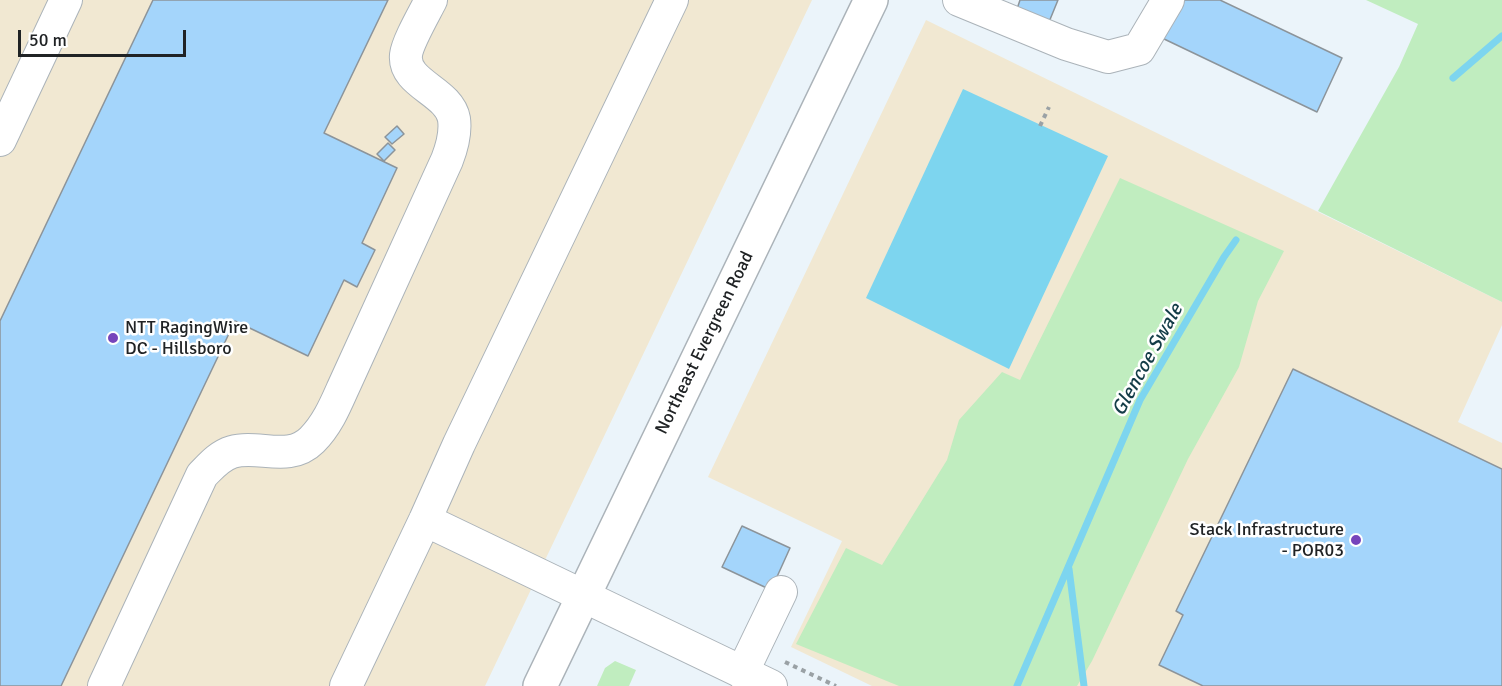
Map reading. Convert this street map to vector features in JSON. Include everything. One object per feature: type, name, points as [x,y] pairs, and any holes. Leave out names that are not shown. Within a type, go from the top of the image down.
[{"type":"main road","name":"Northeast Evergreen Road","points":[[540,686],[871,0]]},
{"type":"street","points":[[0,140],[66,0]]},
{"type":"street","points":[[104,686],[202,475],[213,463],[232,452],[287,452],[311,441],[328,419],[343,388],[453,144],[454,119],[451,109],[435,92],[415,78],[407,66],[406,54],[431,0]]},
{"type":"street","points":[[346,686],[459,444],[672,0]]},
{"type":"street","points":[[975,3],[1066,44],[1108,57],[1139,49],[1168,0]]},
{"type":"street","points":[[425,520],[742,673],[777,674]]},
{"type":"street","points":[[742,673],[781,592]]},
{"type":"path","points":[[1040,126],[1049,107]]},
{"type":"path","points":[[777,674],[836,686]]},
{"type":"shaded area","points":[[0,0],[812,0],[485,686],[0,686]]},
{"type":"shaded area","points":[[926,20],[1502,302],[1502,325],[1458,422],[1502,443],[1502,686],[872,686],[791,647],[842,541],[708,477]]},
{"type":"green space","points":[[1366,0],[1502,0],[1502,302],[1318,211],[1399,67],[1418,24]]},
{"type":"green space","points":[[1120,178],[1284,251],[1258,301],[1239,367],[1188,459],[1092,661],[1077,686],[899,686],[796,644],[846,548],[882,565],[947,460],[959,420],[1002,372],[1020,380]]},
{"type":"green space","points":[[615,661],[636,670],[629,686],[597,686],[605,668]]},
{"type":"water","points":[[963,89],[1108,156],[1009,369],[866,298]]},
{"type":"building","name":"NTT RagingWire DC - Hillsboro","points":[[153,0],[388,0],[324,133],[397,168],[362,243],[375,250],[357,287],[344,280],[308,356],[235,321],[61,686],[0,686],[0,321]]},
{"type":"building","points":[[1020,0],[1058,0],[1049,22],[1017,9]]},
{"type":"building","points":[[1180,0],[1220,0],[1342,58],[1317,112],[1162,38]]},
{"type":"building","points":[[397,126],[404,134],[392,144],[385,137]]},
{"type":"building","points":[[388,143],[395,150],[384,161],[377,154]]},
{"type":"building","name":"Stack Infrastructure - POR03","points":[[1293,369],[1502,469],[1502,686],[1203,686],[1159,665],[1183,615],[1176,611]]},
{"type":"building","points":[[742,526],[790,548],[771,590],[722,567]]},
{"type":"waterway","name":"Glencoe Swale","points":[[1453,78],[1502,36]]},
{"type":"waterway","name":"Glencoe Swale","points":[[1017,686],[1140,400],[1236,240]]},
{"type":"waterway","points":[[1069,569],[1084,686]]},
{"type":"place","name":"NTT RagingWire DC - Hillsboro","points":[[113,338]]},
{"type":"place","name":"Stack Infrastructure - POR03","points":[[1356,540]]}]
